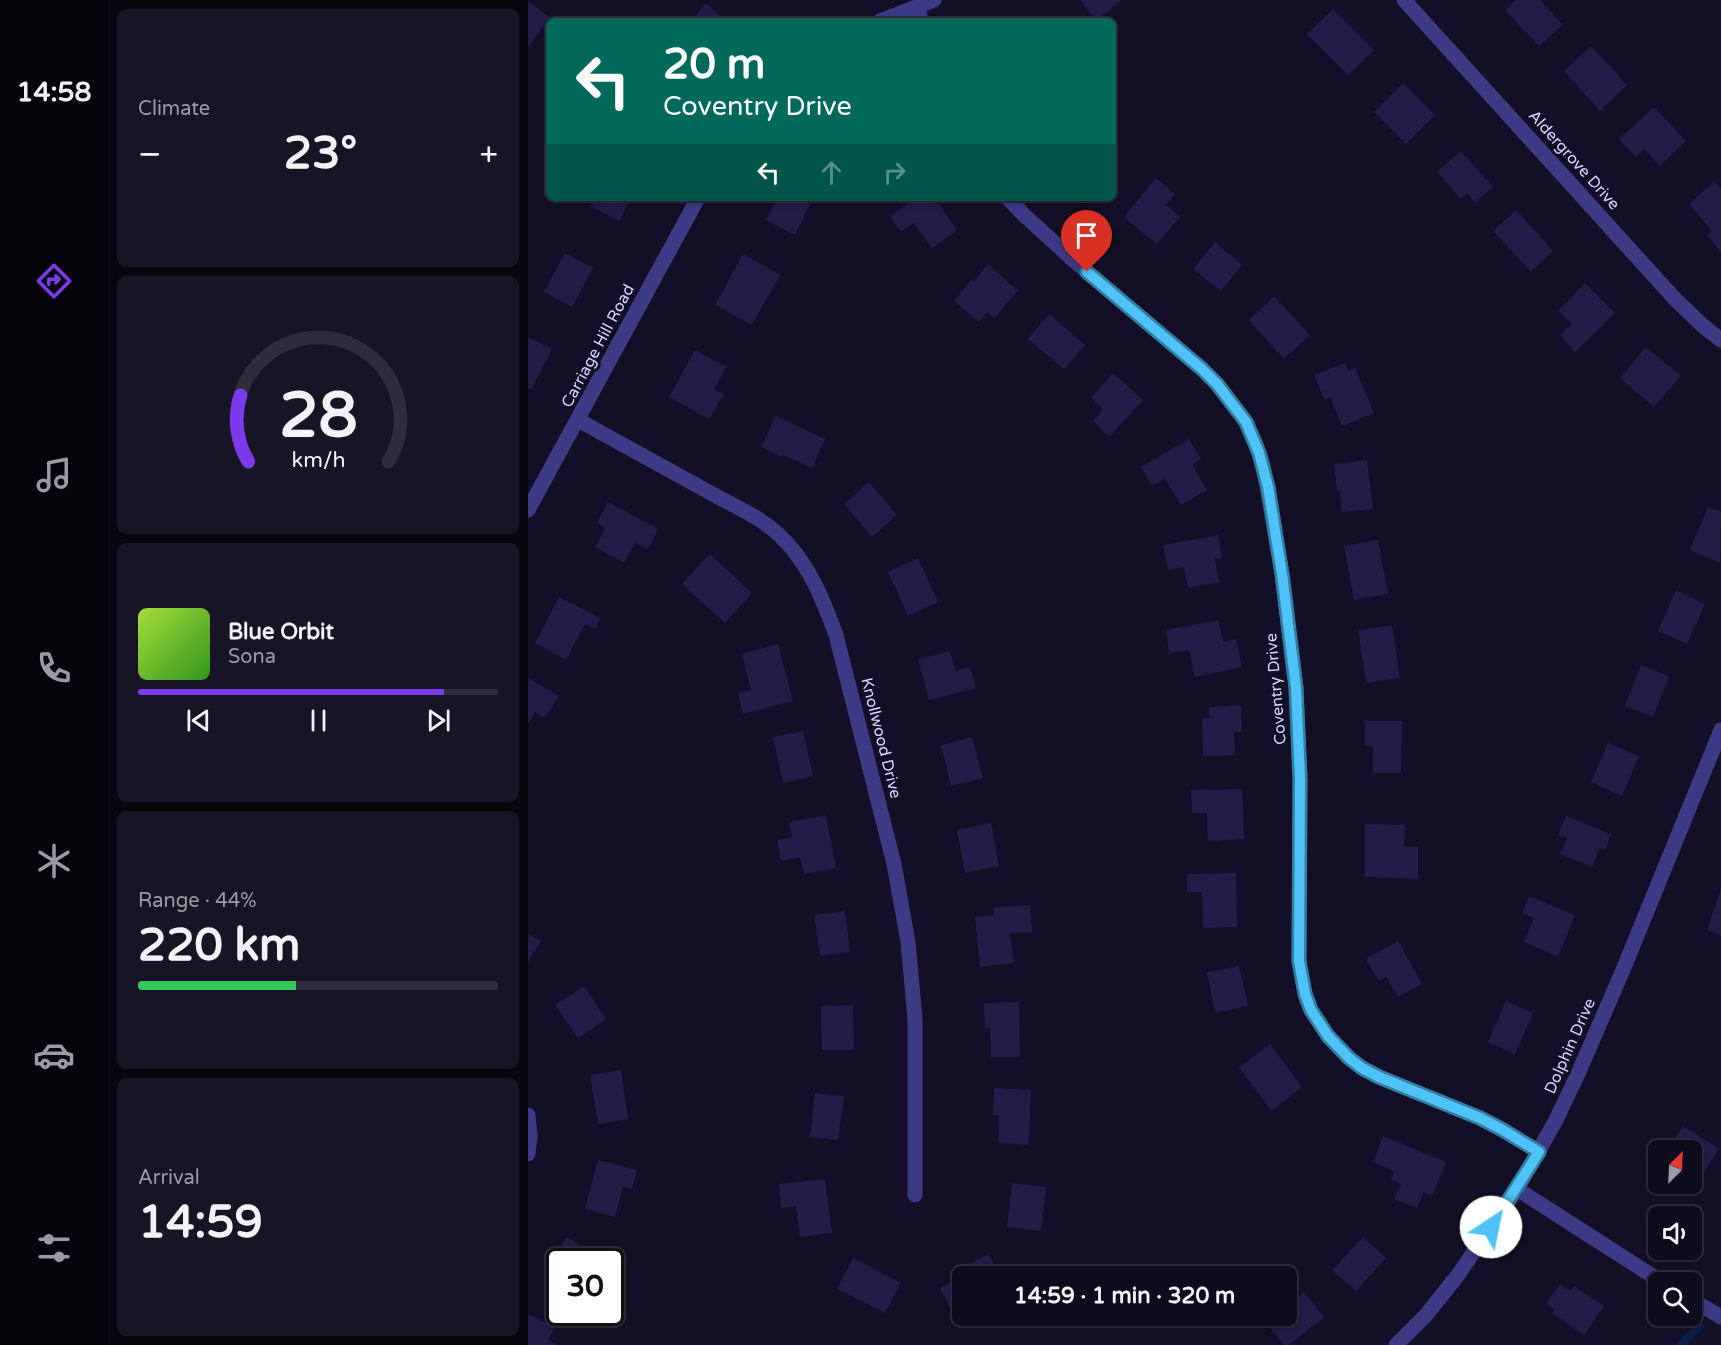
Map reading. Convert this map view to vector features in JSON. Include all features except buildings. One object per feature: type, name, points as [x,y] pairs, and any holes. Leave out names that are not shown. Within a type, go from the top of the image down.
[{"type":"street","points":[[895,18],[919,13],[934,0]]},
{"type":"street","name":"Aldergrove Drive","points":[[1404,0],[1674,298],[1721,340]]},
{"type":"street","name":"Carriage Hill Road","points":[[528,510],[696,201]]},
{"type":"street","name":"Coventry Drive","points":[[1011,201],[1071,258],[1202,369],[1217,384],[1246,422],[1255,442],[1268,487],[1282,574],[1296,688],[1300,779],[1299,961],[1305,994],[1311,1010],[1328,1036],[1362,1068],[1480,1118],[1539,1152]]},
{"type":"street","name":"Knollwood Drive","points":[[578,420],[773,529],[788,543],[802,563],[826,607],[836,635],[894,864],[908,942],[915,1019],[915,1195]]},
{"type":"street","name":"Dolphin Drive","points":[[1396,1345],[1426,1315],[1458,1275],[1539,1152],[1577,1076],[1618,981],[1721,730]]},
{"type":"street","points":[[528,1115],[530,1136],[528,1154]]},
{"type":"street","points":[[1516,1189],[1648,1273]]},
{"type":"street","points":[[1702,1306],[1721,1317]]},
{"type":"waterway","points":[[1680,1345],[1700,1326]]},
{"type":"route","points":[[1087,272],[1217,384],[1246,422],[1255,442],[1268,487],[1282,574],[1296,688],[1300,779],[1299,961],[1305,994],[1318,1023],[1328,1036],[1362,1068],[1480,1118],[1539,1152],[1491,1227]]}]
